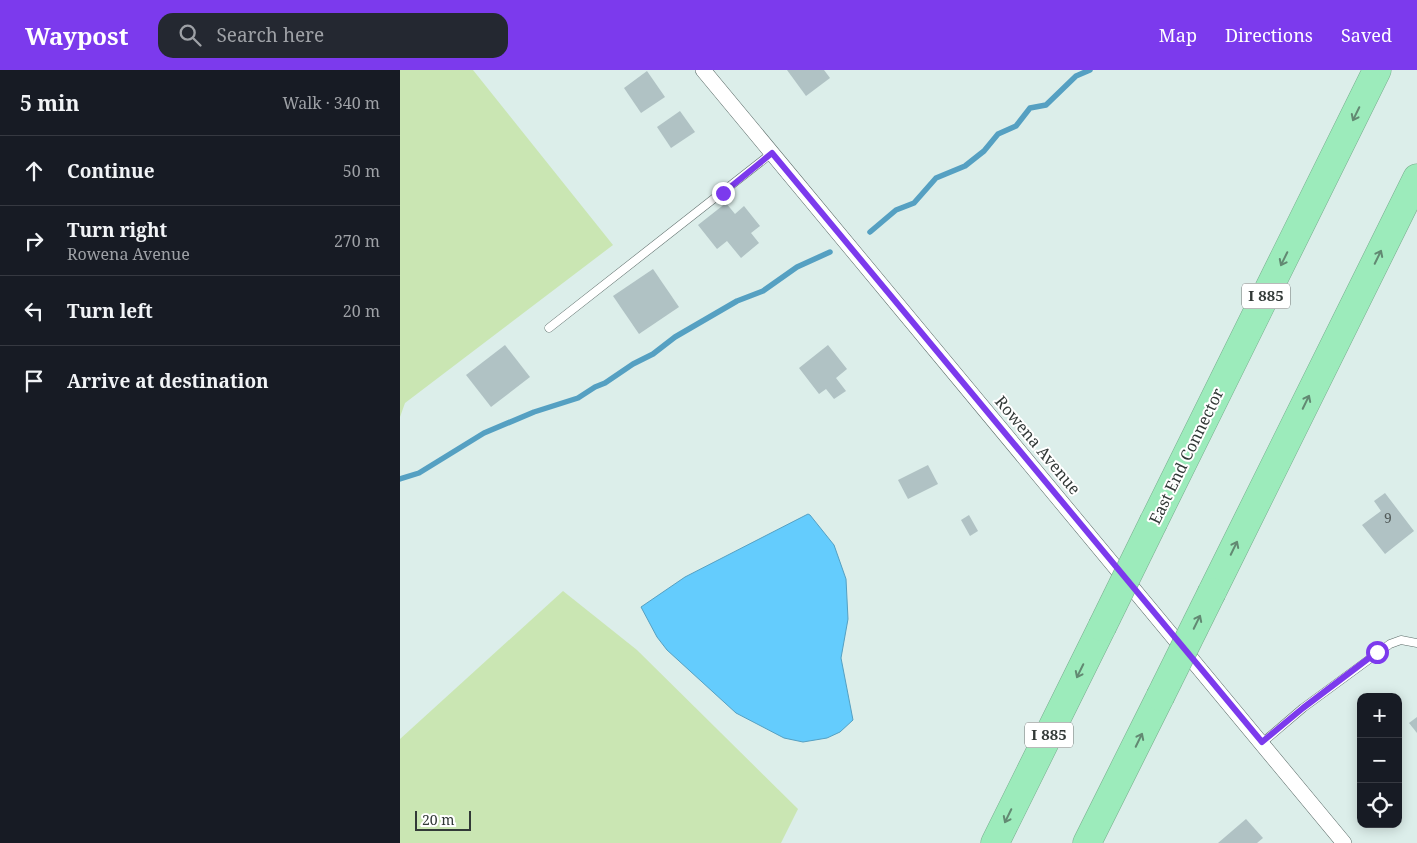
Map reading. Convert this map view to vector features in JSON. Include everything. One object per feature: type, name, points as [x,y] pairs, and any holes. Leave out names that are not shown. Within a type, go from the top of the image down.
[{"type":"highway","name":"East End Connector","points":[[995,843],[1377,70]]},
{"type":"highway","points":[[1087,843],[1417,178]]},
{"type":"highway","points":[[1098,843],[1118,783]]},
{"type":"street","name":"Rowena Avenue","points":[[704,70],[1344,843]]},
{"type":"lane","points":[[549,328],[772,153]]},
{"type":"lane","points":[[1262,742],[1303,708],[1390,644],[1401,640],[1417,643]]},
{"type":"green space","points":[[400,70],[473,70],[613,245],[405,403],[400,417]]},
{"type":"green space","points":[[563,591],[637,650],[798,809],[781,843],[400,843],[400,739]]},
{"type":"water","points":[[808,514],[834,545],[846,579],[848,619],[841,658],[853,720],[840,732],[827,738],[803,742],[784,738],[736,713],[667,650],[657,637],[641,607],[685,577]]},
{"type":"building","points":[[787,70],[824,70],[830,78],[806,96]]},
{"type":"building","points":[[647,71],[665,97],[641,113],[624,88]]},
{"type":"building","points":[[680,111],[695,132],[671,148],[657,127]]},
{"type":"building","points":[[726,203],[735,214],[744,206],[760,226],[751,233],[759,243],[741,258],[727,241],[717,249],[698,225]]},
{"type":"building","points":[[653,269],[679,307],[639,334],[613,296]]},
{"type":"building","points":[[505,345],[530,377],[491,407],[466,375]]},
{"type":"building","points":[[828,345],[847,369],[836,378],[846,391],[834,399],[826,389],[819,394],[799,368]]},
{"type":"building","points":[[928,465],[938,484],[908,499],[898,480]]},
{"type":"building","points":[[1385,493],[1414,531],[1385,554],[1362,525],[1381,511],[1374,501]]},
{"type":"building","points":[[969,515],[978,531],[970,536],[961,520]]},
{"type":"building","points":[[1417,717],[1417,733],[1409,723]]},
{"type":"building","points":[[1246,819],[1263,838],[1257,843],[1218,843]]},
{"type":"waterway","points":[[870,232],[896,210],[914,203],[936,178],[965,166],[984,151],[998,134],[1016,126],[1030,108],[1046,105],[1076,76],[1090,70]]},
{"type":"waterway","points":[[400,479],[419,473],[484,433],[534,412],[578,398],[653,354],[675,337],[737,301],[763,291],[797,267],[830,252]]},
{"type":"route","points":[[723,193],[772,153],[1262,742],[1303,708],[1377,652]]}]
